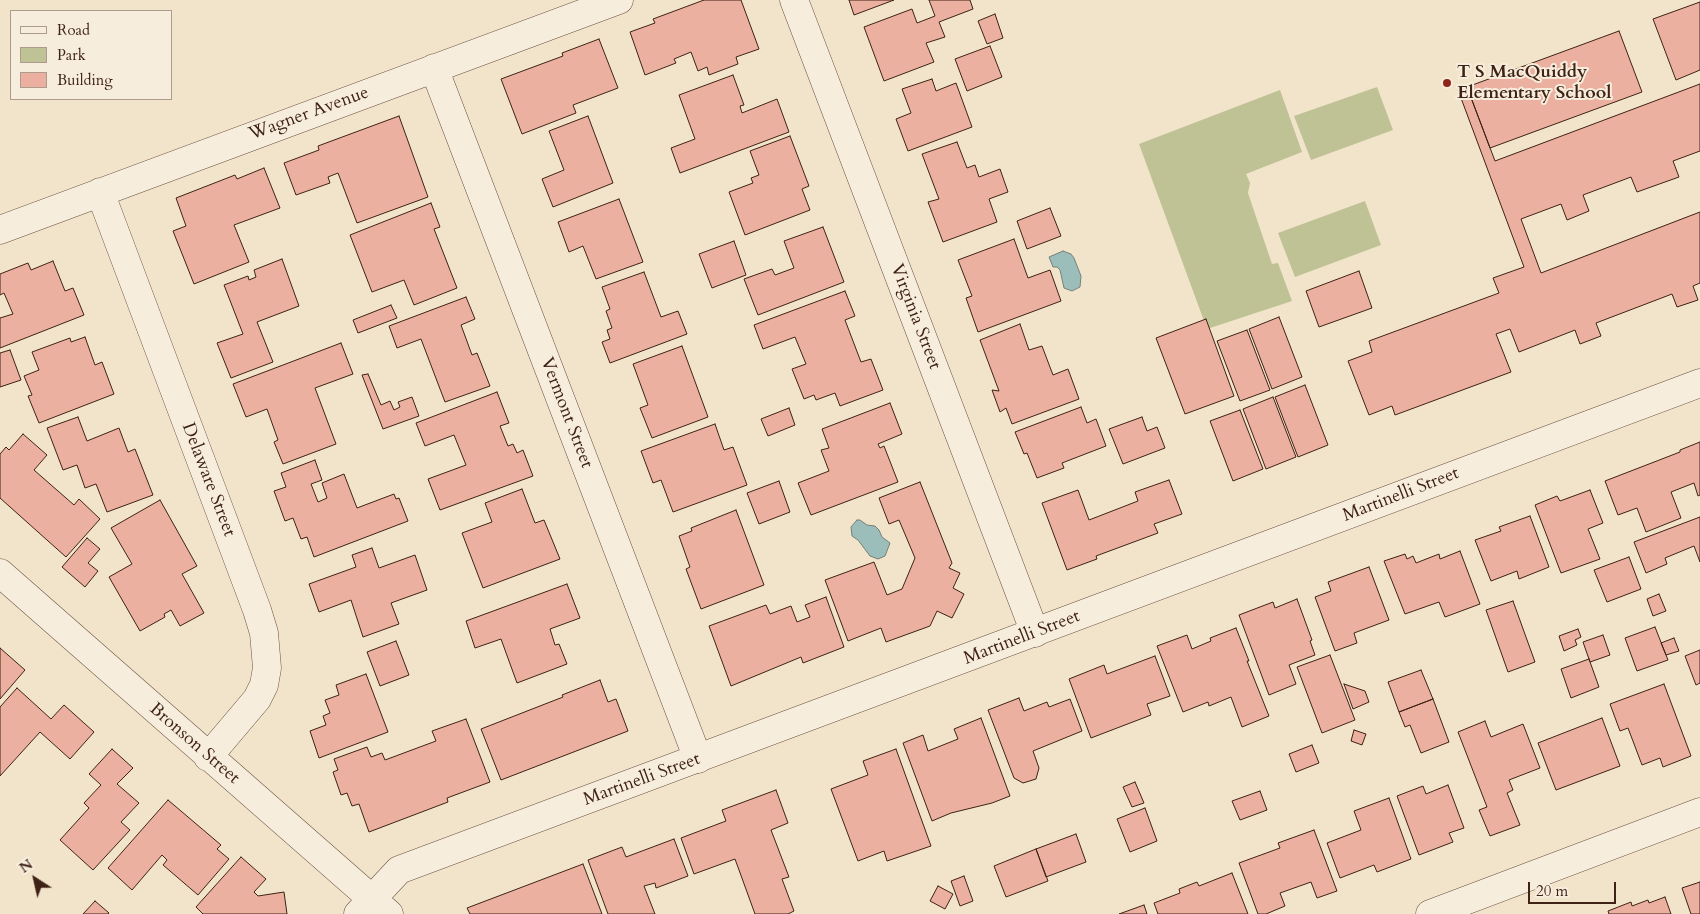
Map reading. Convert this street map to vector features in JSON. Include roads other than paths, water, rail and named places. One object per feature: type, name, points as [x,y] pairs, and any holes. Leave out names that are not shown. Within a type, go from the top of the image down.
[{"type":"street","name":"Wagner Avenue","points":[[0,230],[619,0]]},
{"type":"street","name":"Virginia Street","points":[[794,0],[1035,633]]},
{"type":"street","name":"Vermont Street","points":[[434,68],[698,759]]},
{"type":"street","name":"Delaware Street","points":[[100,192],[264,633],[267,668],[264,685],[257,699],[208,757]]},
{"type":"street","name":"Martinelli Street","points":[[373,909],[399,870],[1700,383]]},
{"type":"street","name":"Bronson Street","points":[[0,573],[208,757],[373,909]]},
{"type":"street","points":[[1430,914],[1700,812]]},
{"type":"water","points":[[1063,251],[1071,254],[1074,258],[1081,276],[1080,287],[1072,291],[1064,288],[1060,270],[1057,267],[1053,267],[1049,257]]},
{"type":"water","points":[[857,520],[867,525],[875,526],[882,537],[890,543],[885,556],[878,559],[870,556],[858,540],[852,536],[851,527]]},
{"type":"place","name":"T S MacQuiddy Elementary School","points":[[1447,83]]}]
